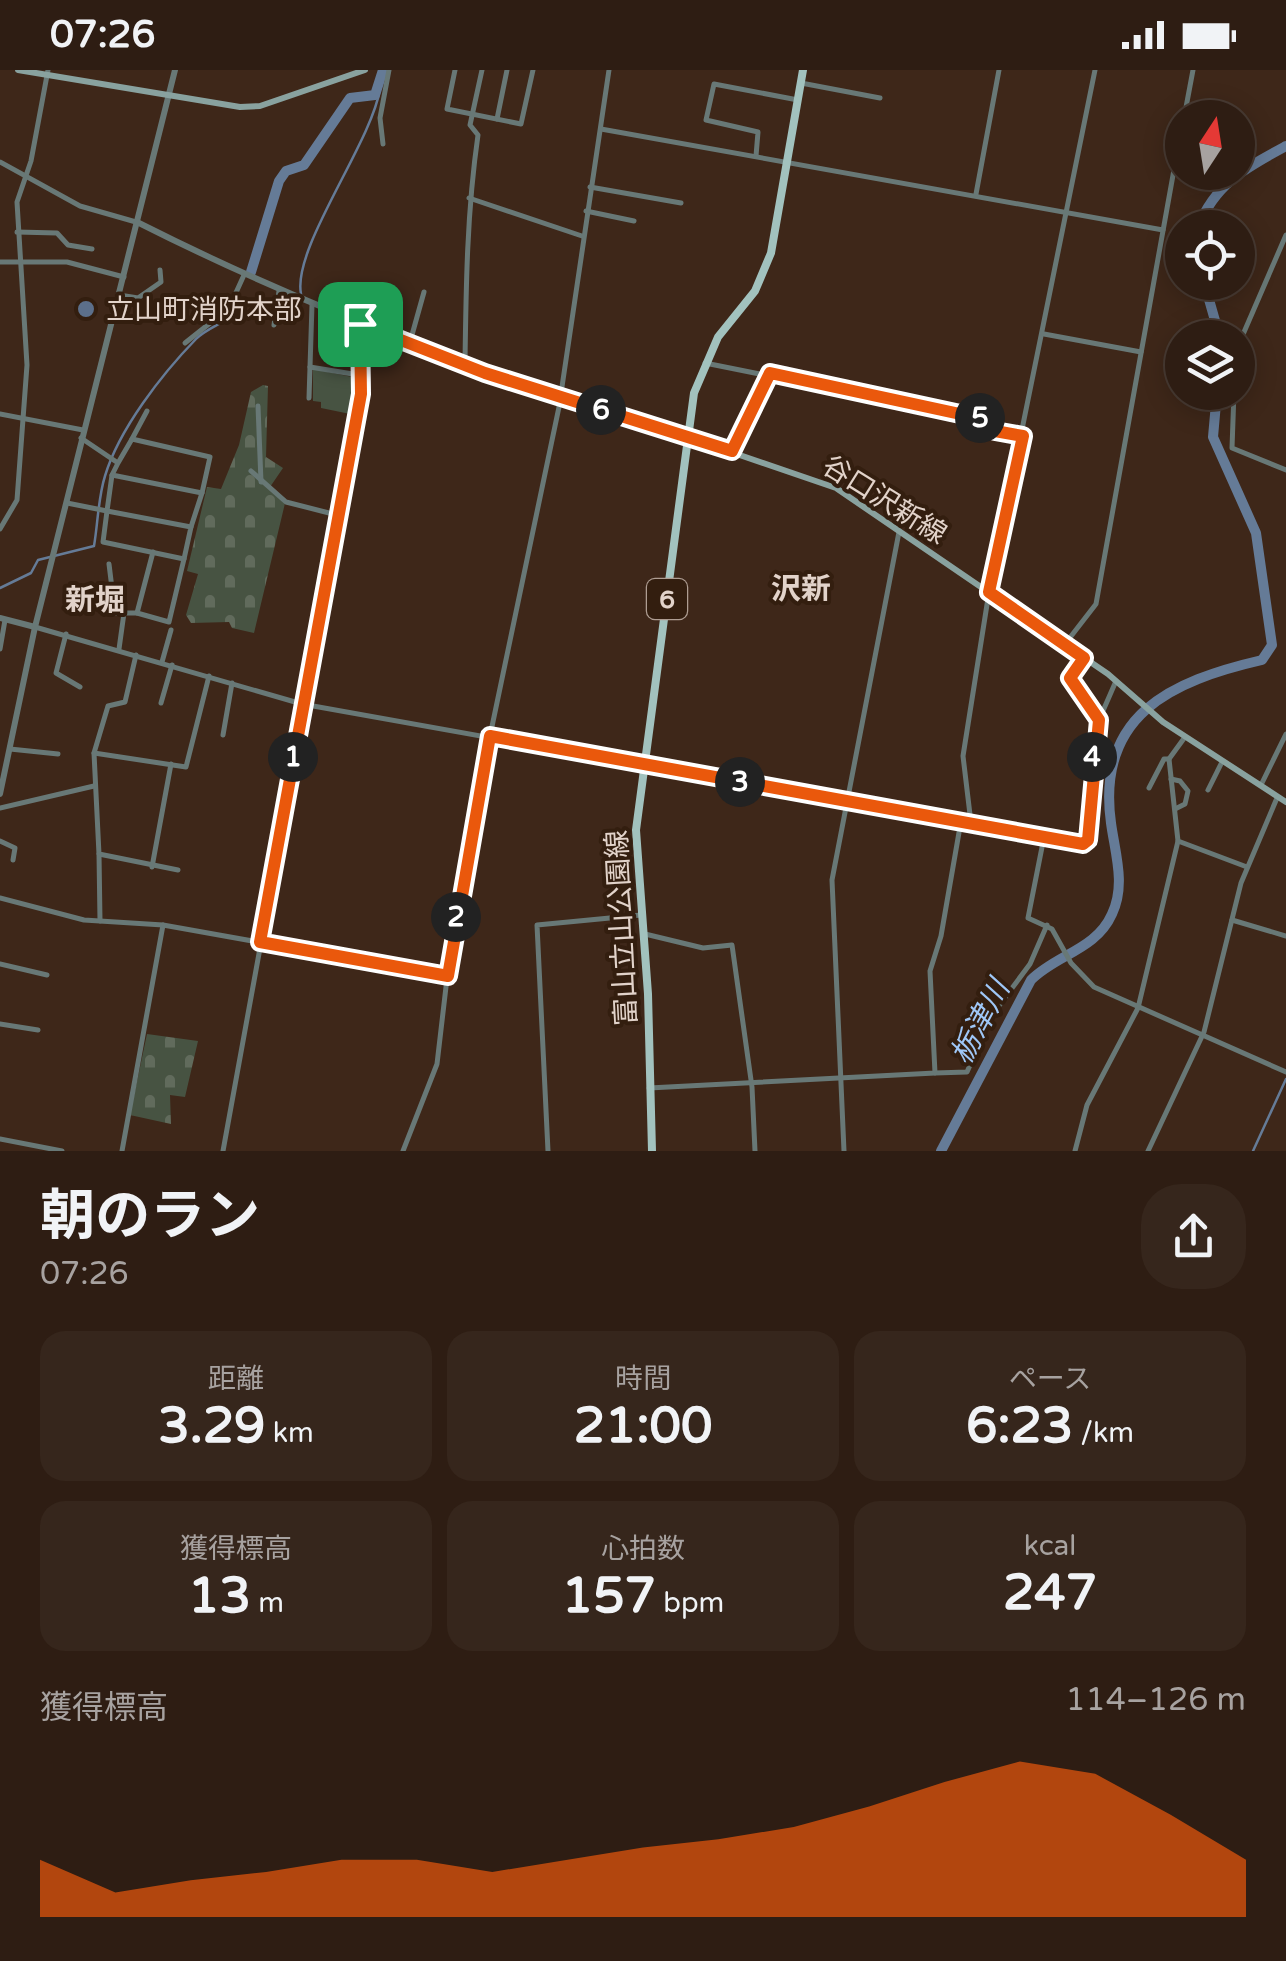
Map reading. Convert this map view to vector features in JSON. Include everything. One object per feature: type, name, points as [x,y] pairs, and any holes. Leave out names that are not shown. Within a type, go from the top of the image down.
[{"type":"main road","points":[[18,70],[47,72],[222,107],[260,106],[365,70]]},
{"type":"main road","name":"富山立山公園線","points":[[652,1151],[636,830],[642,762],[694,393],[704,363],[763,272],[803,70]]},
{"type":"main road","name":"谷口沢新線","points":[[690,438],[817,479],[1065,644],[1162,722],[1286,802]]},
{"type":"street","points":[[0,794],[35,627],[176,70]]},
{"type":"street","points":[[383,144],[380,118],[389,70]]},
{"type":"street","points":[[455,70],[447,110],[521,124],[533,70]]},
{"type":"street","points":[[466,366],[469,198],[478,135],[470,125],[482,70]]},
{"type":"street","points":[[496,119],[507,70]]},
{"type":"street","points":[[403,1151],[434,1075],[490,736],[510,660],[560,398],[609,70]]},
{"type":"street","points":[[976,194],[999,70]]},
{"type":"street","points":[[971,823],[963,756],[989,592],[1095,70]]},
{"type":"street","points":[[1187,100],[1193,70]]},
{"type":"street","points":[[0,530],[17,500],[24,418],[27,336],[17,202],[47,72]]},
{"type":"street","points":[[801,83],[880,98]]},
{"type":"street","points":[[756,156],[758,132],[706,120],[714,84],[798,100]]},
{"type":"street","points":[[600,128],[1163,230]]},
{"type":"street","points":[[0,162],[80,206],[139,223],[312,305],[466,366],[690,438]]},
{"type":"street","points":[[590,186],[681,203]]},
{"type":"street","points":[[1065,644],[1096,604],[1170,190]]},
{"type":"street","points":[[469,198],[582,236]]},
{"type":"street","points":[[586,211],[634,221]]},
{"type":"street","points":[[17,232],[57,233],[68,245],[92,249]]},
{"type":"street","points":[[1249,320],[1285,233]]},
{"type":"street","points":[[0,262],[67,262],[124,277]]},
{"type":"street","points":[[119,295],[138,298],[161,282],[160,270]]},
{"type":"street","points":[[185,342],[224,314],[244,275]]},
{"type":"street","points":[[274,325],[279,291]]},
{"type":"street","points":[[410,344],[424,292]]},
{"type":"street","points":[[308,398],[312,305]]},
{"type":"street","points":[[223,1151],[361,394],[360,324]]},
{"type":"street","points":[[1044,334],[1141,352]]},
{"type":"street","points":[[704,363],[770,373],[988,420],[995,431],[1023,436]]},
{"type":"street","points":[[310,366],[359,375]]},
{"type":"street","points":[[732,451],[770,373]]},
{"type":"street","points":[[258,406],[261,482]]},
{"type":"street","points":[[1233,410],[1232,448],[1286,470]]},
{"type":"street","points":[[147,411],[112,475],[103,542],[184,558]]},
{"type":"street","points":[[0,414],[82,434],[118,463]]},
{"type":"street","points":[[109,564],[114,613],[137,613],[169,622],[210,457],[132,439]]},
{"type":"street","points":[[250,471],[296,507],[338,515]]},
{"type":"street","points":[[112,475],[202,493]]},
{"type":"street","points":[[66,502],[191,527]]},
{"type":"street","points":[[844,1151],[832,880],[899,532]]},
{"type":"street","points":[[137,613],[153,552]]},
{"type":"street","points":[[119,650],[124,613]]},
{"type":"street","points":[[0,649],[2,619],[66,634],[302,704],[1083,844],[1088,840],[1099,720],[1116,682]]},
{"type":"street","points":[[162,662],[171,630]]},
{"type":"street","points":[[66,634],[56,673],[80,687]]},
{"type":"street","points":[[100,922],[94,753],[108,706],[126,702],[136,655]]},
{"type":"street","points":[[1084,658],[1073,671],[1071,684],[1099,720]]},
{"type":"street","points":[[160,703],[172,666]]},
{"type":"street","points":[[94,753],[186,768],[209,676]]},
{"type":"street","points":[[223,735],[232,682]]},
{"type":"street","points":[[1259,788],[1286,734]]},
{"type":"street","points":[[1075,1151],[1086,1105],[1138,1008],[1178,841],[1169,759],[1185,737]]},
{"type":"street","points":[[10,749],[58,754]]},
{"type":"street","points":[[1148,788],[1164,759],[1169,759]]},
{"type":"street","points":[[1208,790],[1222,762]]},
{"type":"street","points":[[152,866],[171,764]]},
{"type":"street","points":[[1171,778],[1180,781],[1188,791],[1185,804],[1174,809]]},
{"type":"street","points":[[0,808],[94,786]]},
{"type":"street","points":[[1148,1151],[1204,1032],[1247,866],[1277,798]]},
{"type":"street","points":[[935,1073],[930,971],[942,936],[961,821]]},
{"type":"street","points":[[1044,837],[1028,918],[1047,925],[1071,963],[1094,987],[1204,1032],[1286,1072]]},
{"type":"street","points":[[0,841],[15,848],[13,860]]},
{"type":"street","points":[[1178,841],[1247,866]]},
{"type":"street","points":[[99,854],[178,870]]},
{"type":"street","points":[[0,898],[100,922],[163,925],[448,976]]},
{"type":"street","points":[[548,1151],[536,925],[641,915]]},
{"type":"street","points":[[1232,920],[1286,936]]},
{"type":"street","points":[[122,1151],[163,925]]},
{"type":"street","points":[[649,1088],[966,1072],[992,1015],[1030,964],[1047,925]]},
{"type":"street","points":[[643,934],[703,948],[732,945],[751,1083],[754,1151]]},
{"type":"street","points":[[0,964],[46,975]]},
{"type":"street","points":[[0,1024],[38,1030]]},
{"type":"street","points":[[0,1139],[62,1151]]},
{"type":"green space","points":[[313,369],[357,378],[355,415],[321,408],[321,402],[313,401]]},
{"type":"green space","points":[[268,386],[266,457],[283,468],[270,487],[286,499],[254,633],[232,628],[229,622],[191,623],[186,615],[198,574],[187,571],[207,487],[221,489],[239,445],[251,392]]},
{"type":"green space","points":[[147,1034],[198,1041],[185,1097],[170,1095],[171,1124],[130,1115]]},
{"type":"waterway","points":[[251,272],[279,181],[286,171],[304,165],[350,98],[375,95],[383,70]]},
{"type":"waterway","points":[[301,294],[301,274],[308,250],[363,138],[380,89]]},
{"type":"waterway","name":"栃津川","points":[[1207,210],[1233,178],[1286,146]]},
{"type":"waterway","name":"栃津川","points":[[1209,300],[1215,320]]},
{"type":"waterway","points":[[0,588],[31,573],[38,560],[94,546],[105,476],[131,421],[196,339],[240,308]]},
{"type":"waterway","name":"栃津川","points":[[941,1151],[1031,980],[1096,936],[1112,914],[1119,880],[1109,786],[1115,755],[1128,730],[1170,692],[1198,679],[1262,660],[1272,645],[1256,533],[1213,437],[1215,410]]},
{"type":"waterway","points":[[1253,1151],[1286,1079]]},
{"type":"place","name":"立山町消防本部","points":[[86,309]]},
{"type":"district","name":"沢新","points":[[801,589]]},
{"type":"district","name":"新堀","points":[[95,600]]},
{"type":"route","points":[[360,324],[485,373],[732,451],[770,373],[842,392],[988,420],[995,431],[1023,436],[989,592],[1084,658],[1070,678],[1099,720],[1092,756],[1088,840],[1083,844],[490,736],[448,976],[260,942],[361,394],[360,324]]}]
